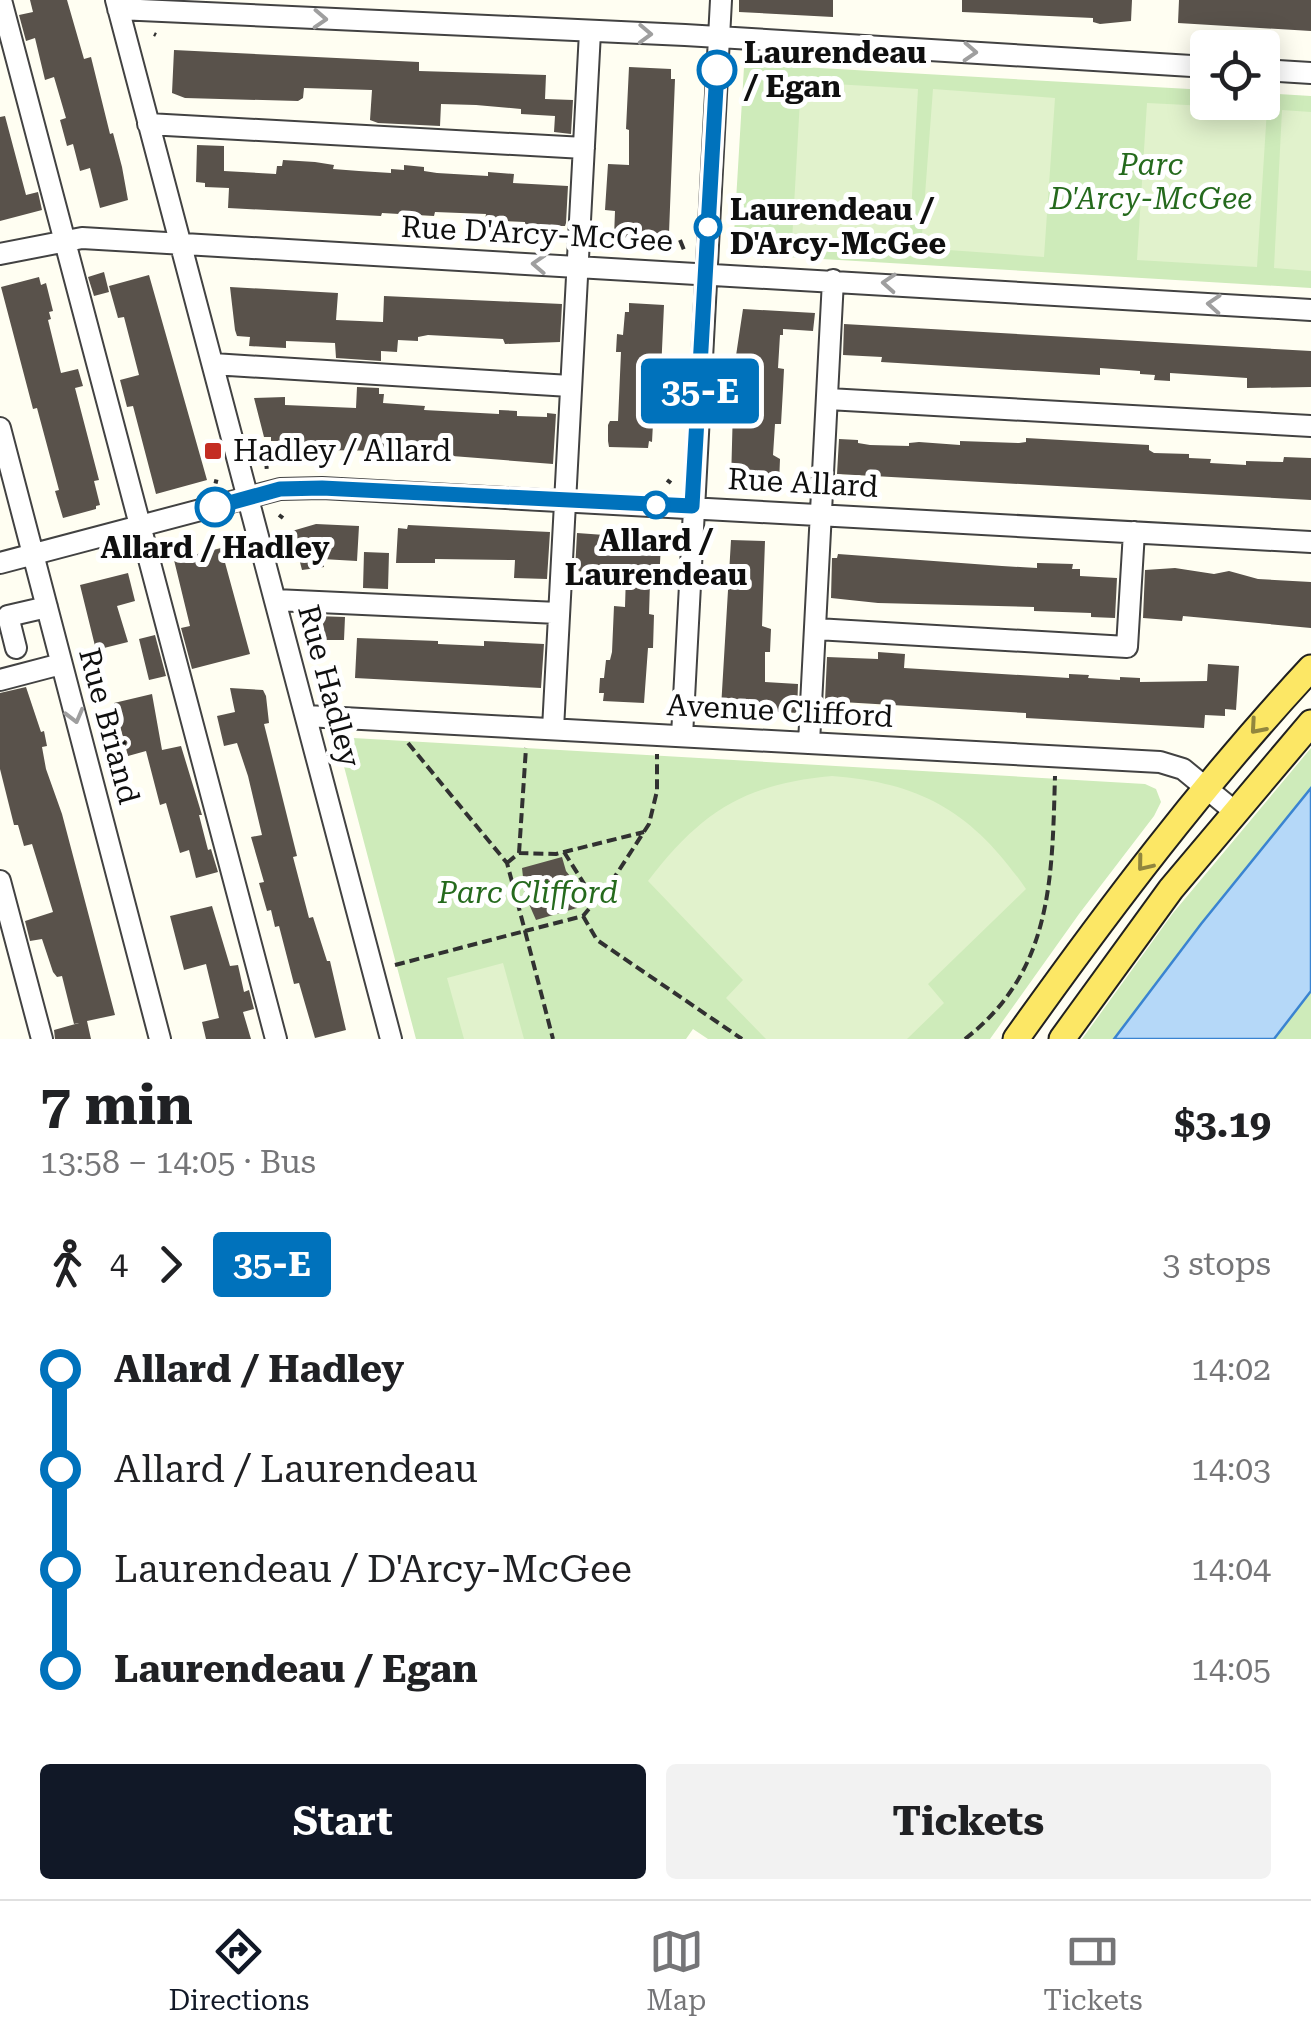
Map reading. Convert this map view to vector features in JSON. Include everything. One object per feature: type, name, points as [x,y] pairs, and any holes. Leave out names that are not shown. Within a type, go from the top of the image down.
[{"type":"main road","points":[[1016,1039],[1131,880],[1311,668]]},
{"type":"main road","points":[[1062,1039],[1144,923],[1311,723]]},
{"type":"street","points":[[2,0],[276,1039]]},
{"type":"street","points":[[682,736],[721,0]]},
{"type":"street","points":[[117,5],[1190,66]]},
{"type":"street","name":"Rue Hadley","points":[[117,5],[391,1039]]},
{"type":"street","points":[[553,729],[590,32]]},
{"type":"street","points":[[1280,71],[1311,73]]},
{"type":"street","points":[[148,124],[584,148]]},
{"type":"street","name":"Rue D'Arcy-McGee","points":[[0,254],[64,239],[1311,310]]},
{"type":"street","points":[[809,743],[834,280]]},
{"type":"street","points":[[213,364],[570,386]]},
{"type":"street","points":[[828,400],[1311,426]]},
{"type":"street","name":"Rue Briand","points":[[0,428],[3,452],[34,554],[160,1039]]},
{"type":"street","name":"Rue Allard","points":[[0,563],[280,489],[322,488],[1311,542]]},
{"type":"street","points":[[816,629],[1127,647],[1134,532]]},
{"type":"street","points":[[275,600],[558,613]]},
{"type":"street","points":[[47,606],[8,616],[9,649],[55,638]]},
{"type":"street","points":[[0,680],[61,664]]},
{"type":"street","name":"Avenue Clifford","points":[[306,716],[1160,762],[1182,769],[1234,811]]},
{"type":"street","points":[[0,881],[42,1039]]},
{"type":"path","points":[[680,240],[684,250]]},
{"type":"path","points":[[266,460],[267,478]]},
{"type":"path","points":[[404,739],[506,863],[553,1039]]},
{"type":"path","points":[[519,853],[526,747]]},
{"type":"path","points":[[394,965],[584,916],[644,832],[657,792],[657,755]]},
{"type":"path","points":[[965,1039],[1010,992],[1042,928],[1052,860],[1055,776]]},
{"type":"path","points":[[506,863],[519,853],[564,852],[644,832]]},
{"type":"path","points":[[564,852],[595,902]]},
{"type":"path","points":[[584,916],[598,940],[742,1039]]},
{"type":"green space","name":"Parc D'Arcy-McGee","points":[[750,64],[1190,89],[1190,120],[1280,120],[1280,94],[1311,96],[1311,288],[738,254],[733,251],[744,67]]},
{"type":"green space","points":[[801,82],[918,89],[909,248],[792,241]]},
{"type":"green space","points":[[933,89],[1055,98],[1044,257],[921,248]]},
{"type":"green space","points":[[1147,103],[1190,105],[1190,120],[1266,120],[1257,267],[1137,260]]},
{"type":"green space","points":[[1282,110],[1311,112],[1311,271],[1274,268]]},
{"type":"green space","name":"Parc Clifford","points":[[353,738],[1145,784],[1156,789],[1161,802],[990,1039],[708,1039],[693,1029],[686,1039],[416,1039],[342,759],[341,745]]},
{"type":"green space","points":[[1311,748],[1311,788],[1114,1039],[1082,1039],[1173,913]]},
{"type":"green space","points":[[832,776],[894,786],[944,807],[987,841],[1026,889],[928,984],[944,1003],[907,1039],[766,1039],[726,998],[743,980],[648,881],[687,837],[727,806],[774,786]]},
{"type":"green space","points":[[503,963],[524,1039],[464,1039],[447,978]]},
{"type":"green space","points":[[1311,991],[1311,1039],[1273,1039]]},
{"type":"water","points":[[1311,788],[1311,991],[1274,1039],[1114,1039],[1201,924]]},
{"type":"building","points":[[30,0],[67,0],[84,59],[91,57],[128,200],[100,208],[90,168],[80,171],[73,144],[67,146],[60,120],[66,118],[54,77],[45,80],[35,38],[26,41],[19,15],[33,12]]},
{"type":"building","points":[[739,0],[833,0],[833,17],[739,12]]},
{"type":"building","points":[[962,0],[1132,0],[1131,21],[1100,24],[1093,22],[1093,18],[962,12]]},
{"type":"building","points":[[1179,0],[1311,0],[1311,31],[1178,23]]},
{"type":"building","points":[[174,50],[419,62],[419,71],[546,75],[545,99],[573,100],[571,134],[554,132],[555,116],[476,105],[441,104],[440,126],[378,123],[370,120],[372,90],[304,88],[303,98],[298,101],[185,98],[172,93]]},
{"type":"building","points":[[629,67],[671,69],[671,79],[675,79],[669,233],[663,232],[663,239],[614,237],[615,211],[605,210],[608,164],[629,165]]},
{"type":"building","points":[[5,116],[26,195],[38,192],[42,210],[0,221],[0,117]]},
{"type":"building","points":[[197,145],[224,146],[224,171],[276,174],[283,160],[391,173],[391,169],[404,170],[404,165],[437,173],[514,174],[513,183],[568,186],[566,223],[525,226],[525,222],[485,220],[486,214],[381,216],[228,208],[229,188],[205,187],[205,183],[196,182]]},
{"type":"building","points":[[104,272],[109,292],[94,296],[88,277]]},
{"type":"building","points":[[149,275],[207,480],[156,494],[133,406],[127,407],[120,380],[139,375],[124,317],[118,318],[109,286]]},
{"type":"building","points":[[39,277],[41,285],[46,283],[53,311],[49,312],[48,320],[61,373],[78,369],[83,386],[75,388],[99,480],[94,481],[100,505],[63,518],[37,408],[33,409],[1,287]]},
{"type":"building","points":[[230,287],[338,293],[336,320],[383,322],[384,296],[562,304],[560,342],[505,344],[503,339],[428,335],[418,337],[418,341],[398,340],[397,352],[381,351],[381,361],[336,358],[335,343],[286,341],[286,348],[249,346],[250,337],[237,336],[235,330]]},
{"type":"building","points":[[629,303],[664,305],[659,416],[653,423],[648,448],[609,447],[608,441],[610,421],[618,421],[621,352],[616,352],[617,334],[623,335]]},
{"type":"building","points":[[743,309],[815,313],[813,331],[783,329],[780,335],[778,368],[784,369],[781,424],[775,424],[773,455],[780,459],[779,484],[731,482],[734,369]]},
{"type":"building","points":[[844,324],[1311,351],[1311,387],[1247,388],[1247,378],[1170,373],[1170,381],[1154,380],[1155,375],[1140,371],[1100,368],[1100,375],[881,362],[882,357],[843,355]]},
{"type":"building","points":[[357,387],[379,388],[379,394],[384,394],[383,403],[425,406],[424,410],[499,414],[499,410],[517,411],[517,416],[547,417],[547,413],[556,414],[553,464],[452,456],[445,449],[399,446],[399,451],[315,450],[315,446],[286,444],[264,437],[254,398],[285,397],[285,405],[356,408]]},
{"type":"building","points":[[1026,438],[1149,445],[1154,453],[1189,454],[1189,458],[1211,459],[1210,463],[1246,465],[1246,461],[1311,458],[1311,500],[837,474],[839,439],[909,446],[919,442],[1019,443],[1026,442]]},
{"type":"building","points":[[316,524],[359,526],[357,561],[322,559],[324,567],[302,570],[292,531]]},
{"type":"building","points":[[408,525],[550,532],[547,579],[514,578],[515,560],[435,559],[435,563],[396,563],[398,528],[407,529]]},
{"type":"building","points":[[577,533],[632,537],[632,542],[661,544],[659,582],[650,582],[653,648],[648,648],[644,703],[603,701],[604,693],[599,693],[600,678],[604,678],[606,660],[610,660],[612,652],[614,606],[625,607],[626,574],[575,571]]},
{"type":"building","points":[[731,540],[765,541],[762,626],[771,629],[770,652],[765,652],[765,682],[798,684],[797,713],[721,708]]},
{"type":"building","points":[[221,548],[250,654],[192,669],[181,628],[190,626],[174,560]]},
{"type":"building","points":[[364,552],[389,553],[388,589],[363,588]]},
{"type":"building","points":[[838,554],[1037,568],[1037,563],[1073,564],[1072,569],[1080,569],[1080,576],[1117,578],[1115,618],[1034,611],[1034,607],[831,598],[832,558]]},
{"type":"building","points":[[1175,568],[1311,582],[1311,628],[1183,616],[1182,621],[1143,618],[1145,570]]},
{"type":"building","points":[[128,573],[135,601],[117,606],[128,642],[96,650],[80,585]]},
{"type":"building","points":[[316,616],[345,617],[344,640],[322,640]]},
{"type":"building","points":[[155,635],[166,676],[149,680],[139,639]]},
{"type":"building","points":[[357,638],[484,646],[484,641],[544,644],[541,688],[355,678]]},
{"type":"building","points":[[878,652],[905,654],[904,668],[1069,678],[1069,674],[1120,680],[1140,678],[1140,682],[1207,681],[1208,664],[1239,666],[1236,710],[1225,709],[1225,716],[1205,715],[1204,728],[825,701],[827,657],[878,659]]},
{"type":"building","points":[[26,687],[41,732],[44,731],[46,769],[62,814],[115,1015],[87,1021],[91,1039],[55,1039],[54,1030],[79,1023],[74,1024],[62,976],[53,972],[42,939],[30,941],[25,921],[53,912],[32,844],[24,846],[18,825],[14,825],[0,769],[0,693]]},
{"type":"building","points":[[230,688],[263,690],[266,696],[269,723],[264,724],[297,856],[293,857],[309,918],[313,917],[330,961],[346,1030],[315,1038],[299,983],[294,984],[279,926],[275,927],[271,910],[267,911],[259,883],[264,882],[251,837],[262,835],[248,776],[237,743],[224,746],[217,716],[235,712]]},
{"type":"building","points":[[152,694],[162,750],[181,746],[208,850],[211,849],[218,872],[196,878],[189,850],[180,853],[166,803],[160,805],[146,751],[128,756],[114,703]]},
{"type":"building","points":[[562,857],[574,881],[577,908],[536,920],[525,895],[522,868]]},
{"type":"building","points":[[212,906],[230,966],[238,965],[244,992],[249,990],[254,1009],[243,1012],[251,1039],[206,1039],[202,1022],[219,1018],[206,964],[184,970],[170,916]]},
{"type":"bus line","name":"35-E","points":[[215,507],[280,489],[322,488],[692,506],[717,70]]},
{"type":"place","name":"Laurendeau / Egan","points":[[717,70]]},
{"type":"place","name":"Laurendeau / D'Arcy-McGee","points":[[708,227]]},
{"type":"place","name":"Hadley / Allard","points":[[213,451]]},
{"type":"place","name":"Allard / Laurendeau","points":[[656,505]]},
{"type":"place","name":"Allard / Hadley","points":[[215,507]]}]
